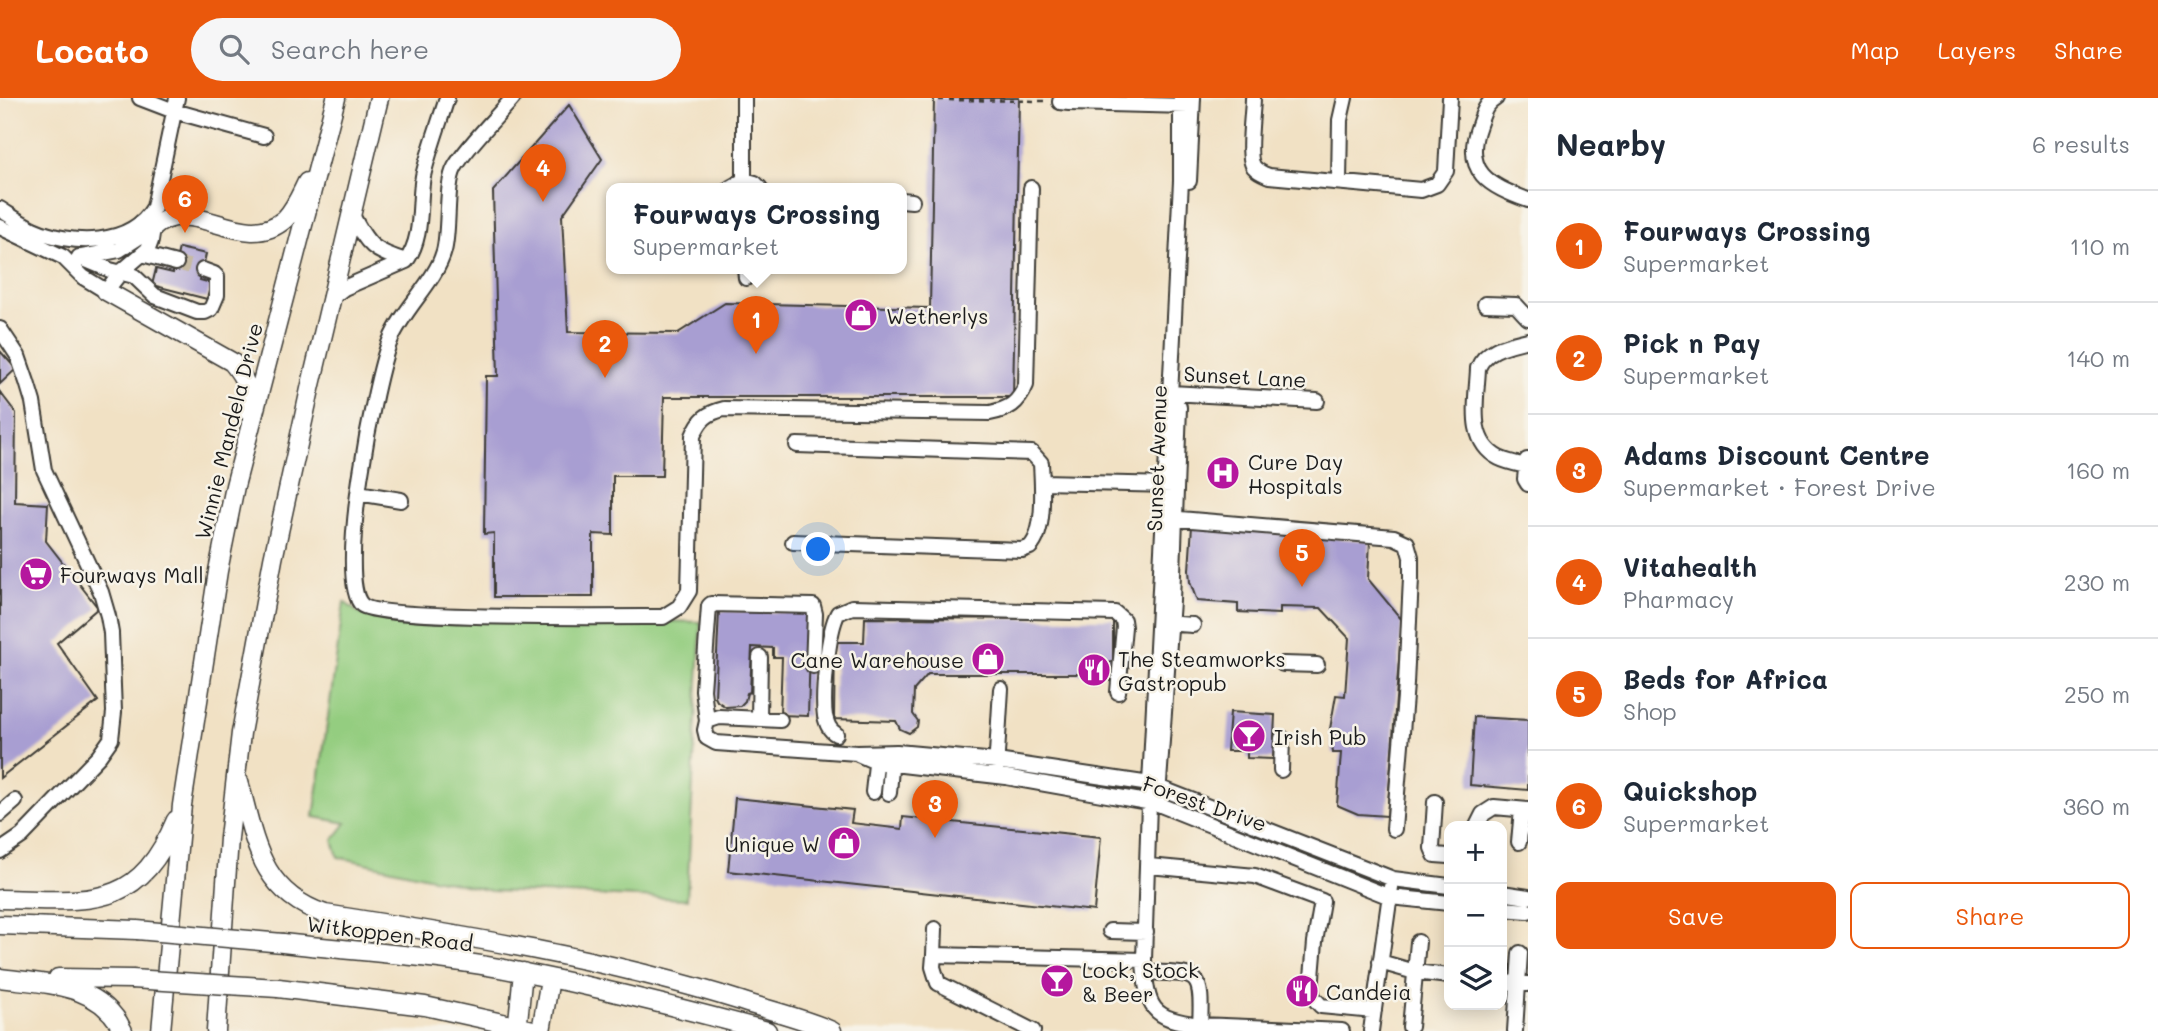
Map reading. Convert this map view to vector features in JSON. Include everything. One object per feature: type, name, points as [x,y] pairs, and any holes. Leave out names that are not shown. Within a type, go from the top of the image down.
[{"type":"main road","name":"Winnie Mandela Drive","points":[[161,1031],[182,805],[218,571],[235,486],[336,98]]},
{"type":"main road","points":[[216,1031],[235,768],[273,559],[330,299],[379,98]]},
{"type":"main road","points":[[153,228],[168,218],[183,216],[241,231],[268,229],[292,211],[321,158]]},
{"type":"main road","points":[[106,291],[221,354],[240,371],[248,400],[236,456],[235,486]]},
{"type":"main road","points":[[235,768],[264,864],[276,884],[290,898],[306,908],[325,914],[533,948],[611,964],[700,988],[832,1031]]},
{"type":"main road","points":[[0,899],[96,898],[119,891],[140,878],[151,867],[168,839],[182,805]]},
{"type":"main road","name":"Witkoppen Road","points":[[0,925],[136,930],[437,960],[523,972],[652,1000],[767,1031]]},
{"type":"main road","points":[[517,1029],[523,972]]},
{"type":"main road","points":[[0,978],[132,979],[278,988],[425,1006],[517,1029],[539,1031],[551,979]]},
{"type":"main road","points":[[0,978],[61,985],[83,992],[106,1008],[123,1031]]},
{"type":"main road","points":[[425,1006],[474,1031]]},
{"type":"street","points":[[140,98],[175,104],[264,136]]},
{"type":"street","points":[[330,299],[344,288],[407,261],[416,244],[423,179],[447,98]]},
{"type":"street","points":[[513,98],[453,171],[444,251],[434,274],[401,317],[389,343],[373,409],[358,494],[352,556],[359,602],[369,610],[415,615],[663,617],[679,607],[689,591],[693,436],[705,416],[724,409],[990,413],[1013,406],[1026,385],[1031,188]]},
{"type":"street","points":[[744,98],[744,180]]},
{"type":"street","points":[[1253,98],[1251,157],[1254,168],[1269,176],[1421,190],[1437,184],[1446,171],[1450,98]]},
{"type":"street","points":[[1339,182],[1340,120],[1345,98]]},
{"type":"street","points":[[1496,98],[1485,108],[1473,141],[1475,163],[1479,173],[1488,182],[1528,200]]},
{"type":"street","points":[[1060,100],[1150,105],[1187,102]]},
{"type":"street","name":"Sunset Avenue","points":[[1175,393],[1181,141],[1187,102]]},
{"type":"street","name":"Sunset Avenue","points":[[1187,102],[1171,485],[1145,966],[1148,994],[1160,1016],[1200,1028]]},
{"type":"street","points":[[0,209],[31,229],[52,236],[101,239],[121,235],[135,228],[148,218],[154,207],[175,104]]},
{"type":"street","points":[[1150,105],[1166,114],[1181,141]]},
{"type":"street","points":[[736,183],[744,180],[755,183]]},
{"type":"street","points":[[352,215],[362,236],[379,252],[407,261]]},
{"type":"street","points":[[0,227],[63,257],[83,277],[106,291],[121,272],[150,245],[153,228]]},
{"type":"street","points":[[63,257],[119,250],[153,228]]},
{"type":"street","points":[[142,254],[176,263]]},
{"type":"street","points":[[79,257],[141,280],[155,296],[197,312],[205,312],[215,303],[219,283],[214,274],[202,270]]},
{"type":"street","points":[[1485,304],[1516,305],[1528,318]]},
{"type":"street","points":[[0,329],[18,355],[27,382],[44,470],[101,592],[111,633],[114,712],[111,739],[99,756],[22,836],[0,851]]},
{"type":"street","points":[[1528,340],[1496,349],[1481,361],[1478,368],[1476,421],[1477,435],[1484,447],[1499,458],[1527,463],[1525,479],[1528,484]]},
{"type":"street","name":"Sunset Lane","points":[[1175,393],[1317,401]]},
{"type":"street","points":[[793,542],[1022,550],[1035,543],[1039,532],[1042,482],[1041,463],[1032,453],[797,445]]},
{"type":"street","points":[[1042,482],[1171,485]]},
{"type":"street","points":[[358,494],[401,500]]},
{"type":"street","points":[[1169,518],[1394,537],[1407,543],[1411,557],[1411,578],[1394,829]]},
{"type":"street","points":[[780,720],[719,717],[707,721],[703,690],[709,606],[813,606],[813,666]]},
{"type":"street","points":[[836,734],[828,726],[825,710],[831,632],[838,613],[852,607],[1115,613],[1123,620],[1124,627],[1118,692]]},
{"type":"street","points":[[1164,623],[1193,625]]},
{"type":"street","points":[[759,719],[760,657]]},
{"type":"street","points":[[1283,664],[1317,665]]},
{"type":"street","points":[[996,768],[1001,689]]},
{"type":"street","name":"Forest Drive","points":[[707,721],[707,738],[716,743],[857,753],[1154,785],[1392,879],[1444,885]]},
{"type":"street","points":[[1281,770],[1282,738]]},
{"type":"street","points":[[873,792],[884,757]]},
{"type":"street","points":[[884,757],[889,793]]},
{"type":"street","name":"Forest Drive","points":[[996,768],[1152,808],[1390,897],[1444,902]]},
{"type":"street","points":[[0,814],[15,802]]},
{"type":"street","points":[[1435,802],[1432,848],[1435,855],[1444,856]]},
{"type":"street","points":[[1480,821],[1483,814],[1493,807],[1525,810],[1519,842]]},
{"type":"street","points":[[1149,866],[1255,876],[1322,901],[1311,978],[1312,997],[1321,1006],[1374,1011]]},
{"type":"street","points":[[1371,1031],[1392,879]]},
{"type":"street","points":[[1507,894],[1528,897]]},
{"type":"street","points":[[1507,909],[1528,911]]},
{"type":"street","points":[[935,929],[933,967],[938,983],[1033,1031]]},
{"type":"street","points":[[1110,931],[1146,932]]},
{"type":"street","points":[[1410,1027],[1418,942]]},
{"type":"street","points":[[1515,1031],[1523,984],[1520,953]]},
{"type":"street","points":[[934,955],[1145,966],[1195,978],[1201,990],[1200,1028],[1342,1031]]},
{"type":"street","points":[[1380,962],[1415,972],[1444,975]]},
{"type":"path","points":[[939,100],[1060,100]]},
{"type":"green space","points":[[344,602],[360,614],[701,622],[687,899],[491,891],[338,857],[333,840],[346,823],[314,817]]},
{"type":"building","points":[[934,98],[1019,98],[1013,397],[664,397],[662,476],[613,476],[613,535],[593,534],[593,597],[494,597],[494,533],[484,534],[486,376],[498,376],[493,191],[569,105],[602,159],[562,216],[568,332],[678,333],[725,303],[930,308]]},
{"type":"building","points":[[179,248],[206,254],[200,280],[211,283],[207,299],[152,285],[156,269],[173,273]]},
{"type":"building","points":[[0,351],[16,369],[0,384]]},
{"type":"building","name":"Fourways Mall","points":[[0,392],[16,413],[15,502],[48,504],[46,541],[98,608],[57,643],[98,701],[0,778]]},
{"type":"building","points":[[1192,526],[1370,541],[1368,579],[1402,620],[1387,816],[1358,814],[1337,805],[1341,753],[1333,753],[1330,729],[1336,695],[1345,696],[1349,638],[1321,608],[1280,607],[1280,614],[1238,612],[1238,604],[1197,601],[1189,570]]},
{"type":"building","points":[[719,611],[811,613],[808,716],[780,715],[782,657],[773,657],[773,648],[752,647],[750,692],[740,706],[726,707],[717,701]]},
{"type":"building","points":[[865,618],[1113,619],[1113,662],[1103,664],[1103,673],[1093,680],[1084,674],[928,674],[914,690],[913,714],[918,721],[917,727],[909,733],[900,729],[896,721],[834,719],[835,642],[864,642]]},
{"type":"building","points":[[1230,712],[1275,715],[1273,759],[1247,758],[1247,751],[1227,751]]},
{"type":"building","points":[[1474,717],[1528,720],[1528,790],[1470,785]]},
{"type":"building","points":[[735,798],[853,810],[851,823],[902,829],[903,817],[1101,837],[1094,911],[728,871]]},
{"type":"tunnel","points":[[176,263],[203,270]]},
{"type":"place","name":"Vitahealth","points":[[543,202]]},
{"type":"place","name":"Quickshop","points":[[185,233]]},
{"type":"place","name":"Wetherlys","points":[[861,315]]},
{"type":"place","name":"Fourways Crossing","points":[[756,354]]},
{"type":"place","name":"Pick n Pay","points":[[605,378]]},
{"type":"place","name":"Cure Day Hospitals","points":[[1223,473]]},
{"type":"place","name":"Fourways Mall","points":[[36,574]]},
{"type":"place","name":"Beds for Africa","points":[[1302,587]]},
{"type":"place","name":"Cane Warehouse","points":[[988,659]]},
{"type":"place","name":"The Steamworks Gastropub","points":[[1094,670]]},
{"type":"place","name":"Irish Pub","points":[[1249,736]]},
{"type":"place","name":"Adams Discount Centre","points":[[935,838]]},
{"type":"place","name":"Unique W","points":[[844,843]]},
{"type":"place","name":"Lock, Stock & Beer","points":[[1057,981]]},
{"type":"place","name":"Candeia","points":[[1302,991]]}]
